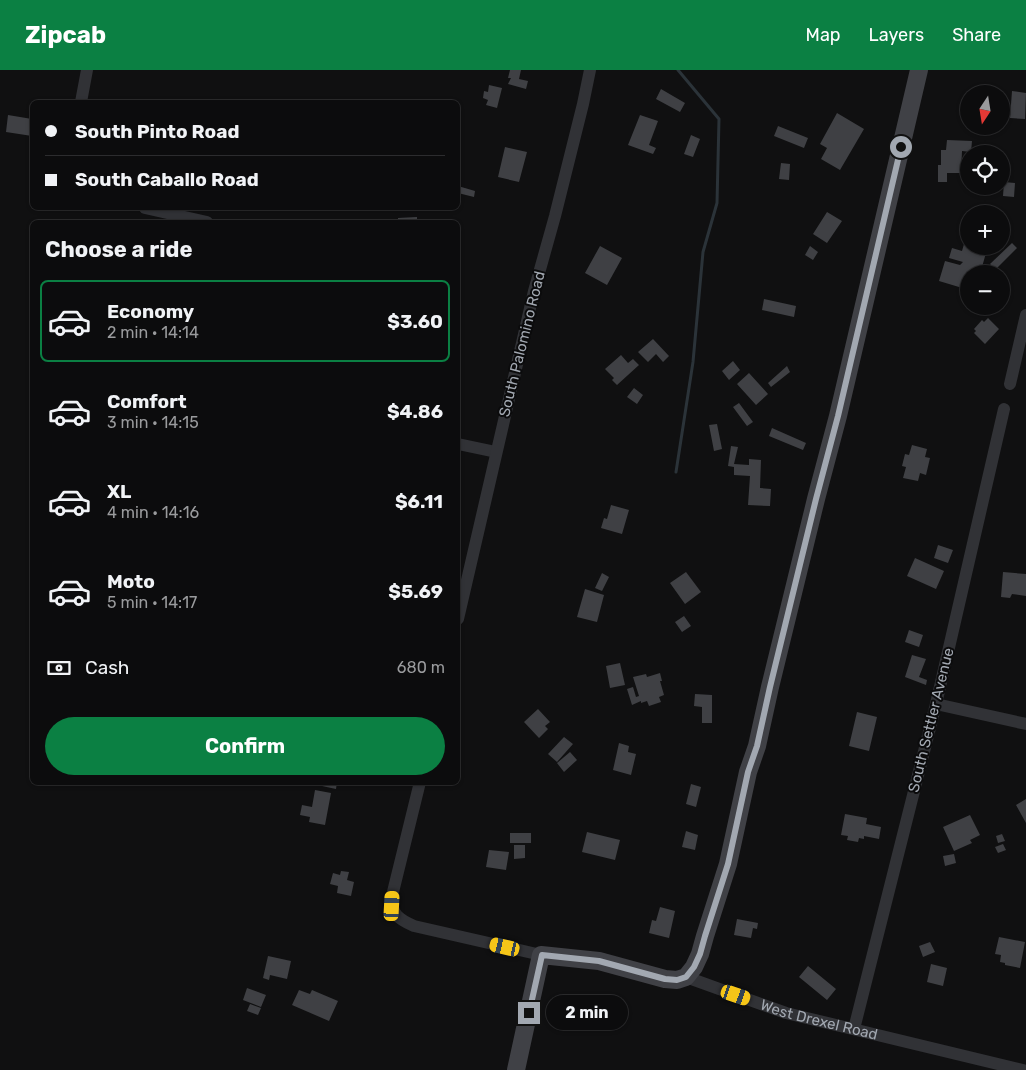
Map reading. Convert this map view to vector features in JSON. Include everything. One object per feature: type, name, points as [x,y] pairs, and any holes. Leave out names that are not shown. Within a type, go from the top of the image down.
[{"type":"street","points":[[81,100],[87,70]]},
{"type":"street","name":"South Palomino Road","points":[[460,611],[534,291],[555,216],[590,70]]},
{"type":"street","points":[[686,977],[694,967],[700,954],[728,864],[748,772],[757,746],[816,499],[838,416],[919,70]]},
{"type":"street","points":[[154,210],[198,220]]},
{"type":"street","points":[[1010,384],[1026,315]]},
{"type":"street","name":"South Settler Avenue","points":[[854,1029],[936,704],[1004,409]]},
{"type":"street","points":[[460,444],[496,452]]},
{"type":"street","points":[[936,704],[1026,724]]},
{"type":"street","name":"West Drexel Road","points":[[419,785],[392,896],[394,913],[402,921],[414,926],[542,955],[599,961],[665,979],[677,980],[686,977],[786,1013],[1023,1070]]},
{"type":"street","points":[[516,1070],[542,955]]},
{"type":"building","points":[[510,70],[521,70],[519,79],[528,81],[526,89],[508,84],[511,78],[508,78]]},
{"type":"building","points":[[489,85],[502,88],[497,108],[486,105],[488,100],[483,98],[484,91],[488,92]]},
{"type":"building","points":[[661,89],[685,103],[680,112],[656,99]]},
{"type":"building","points":[[1012,91],[1026,93],[1025,119],[1010,118]]},
{"type":"building","points":[[837,113],[864,129],[840,170],[821,159],[827,148],[820,144]]},
{"type":"building","points":[[8,115],[30,119],[30,136],[6,132]]},
{"type":"building","points":[[640,115],[658,121],[649,145],[656,148],[653,154],[628,145]]},
{"type":"building","points":[[778,126],[808,138],[804,148],[774,136]]},
{"type":"building","points":[[691,135],[700,139],[693,157],[684,154]]},
{"type":"building","points":[[947,140],[972,141],[972,145],[960,145],[960,173],[947,173],[947,182],[938,182],[938,165],[941,165],[941,150],[946,150]]},
{"type":"building","points":[[505,147],[527,152],[519,182],[498,177]]},
{"type":"building","points":[[781,163],[790,164],[789,180],[779,179]]},
{"type":"building","points":[[1010,183],[1015,183],[1014,197],[1003,196],[1010,195]]},
{"type":"building","points":[[460,187],[475,191],[474,197],[460,194]]},
{"type":"building","points":[[827,212],[842,221],[827,243],[813,234]]},
{"type":"building","points":[[417,217],[417,220],[398,220],[398,218]]},
{"type":"building","points":[[1012,243],[1017,248],[1010,255],[1010,245]]},
{"type":"building","points":[[600,246],[622,258],[607,285],[585,273]]},
{"type":"building","points":[[810,246],[818,252],[813,260],[805,255]]},
{"type":"building","points":[[952,248],[960,250],[960,255],[985,255],[983,265],[960,265],[963,262],[949,258]]},
{"type":"building","points":[[999,255],[1010,255],[1000,265],[990,264]]},
{"type":"building","points":[[945,261],[960,265],[960,287],[939,281]]},
{"type":"building","points":[[764,299],[796,306],[794,317],[762,310]]},
{"type":"building","points":[[988,318],[999,329],[985,344],[974,333],[976,331],[974,329],[982,320],[984,322]]},
{"type":"building","points":[[653,339],[669,356],[663,362],[656,354],[648,362],[638,352]]},
{"type":"building","points":[[621,355],[628,363],[633,359],[639,365],[617,385],[612,380],[614,378],[605,369]]},
{"type":"building","points":[[733,361],[740,370],[729,380],[722,371]]},
{"type":"building","points":[[787,366],[790,372],[771,387],[768,383]]},
{"type":"building","points":[[749,373],[768,394],[756,405],[737,384]]},
{"type":"building","points":[[634,388],[643,395],[637,404],[627,397]]},
{"type":"building","points":[[739,403],[753,422],[747,426],[733,407]]},
{"type":"building","points":[[717,424],[722,449],[714,451],[709,425]]},
{"type":"building","points":[[772,428],[806,443],[803,450],[769,436]]},
{"type":"building","points":[[912,445],[927,449],[925,457],[930,458],[926,475],[920,473],[918,481],[903,478],[906,467],[902,466],[905,454],[909,455]]},
{"type":"building","points":[[731,446],[738,447],[734,464],[749,465],[749,459],[761,460],[760,488],[771,489],[770,506],[748,505],[750,476],[734,475],[734,467],[728,466]]},
{"type":"building","points":[[611,505],[629,510],[622,534],[601,528],[604,518],[607,519]]},
{"type":"building","points":[[938,545],[953,550],[948,563],[934,558]]},
{"type":"building","points":[[915,558],[944,571],[936,589],[907,576]]},
{"type":"building","points":[[686,572],[701,592],[685,604],[670,583]]},
{"type":"building","points":[[1003,572],[1026,574],[1026,596],[1012,594],[1010,598],[1001,597]]},
{"type":"building","points":[[602,573],[609,577],[602,591],[595,588]]},
{"type":"building","points":[[585,589],[604,595],[597,622],[577,617]]},
{"type":"building","points":[[684,616],[691,626],[682,632],[675,622]]},
{"type":"building","points":[[909,630],[923,635],[919,647],[905,642]]},
{"type":"building","points":[[912,655],[926,659],[919,677],[927,680],[926,685],[905,677]]},
{"type":"building","points":[[620,663],[625,685],[610,688],[606,666]]},
{"type":"building","points":[[660,673],[664,695],[659,697],[661,702],[649,706],[647,701],[641,703],[641,701],[632,705],[627,689],[633,687],[636,697],[639,696],[633,677],[646,674],[647,677]]},
{"type":"building","points":[[695,694],[712,695],[712,723],[702,723],[702,707],[694,706]]},
{"type":"building","points":[[538,709],[550,722],[545,726],[548,729],[539,738],[524,722]]},
{"type":"building","points":[[857,712],[877,717],[869,751],[849,746]]},
{"type":"building","points":[[564,737],[573,744],[557,762],[548,754]]},
{"type":"building","points":[[619,743],[629,746],[628,752],[636,754],[631,775],[613,770]]},
{"type":"building","points":[[570,752],[577,760],[564,772],[557,763]]},
{"type":"building","points":[[691,784],[701,787],[696,807],[686,804]]},
{"type":"building","points":[[322,785],[337,785],[336,789]]},
{"type":"building","points":[[315,790],[331,793],[325,825],[309,822],[310,817],[300,815],[302,805],[312,807]]},
{"type":"building","points":[[1026,799],[1026,823],[1016,805]]},
{"type":"building","points":[[845,814],[867,818],[866,824],[881,827],[879,839],[864,836],[864,839],[859,838],[858,842],[847,840],[848,836],[841,835]]},
{"type":"building","points":[[970,815],[980,835],[970,840],[972,843],[954,851],[943,827]]},
{"type":"building","points":[[686,831],[698,835],[695,850],[682,847]]},
{"type":"building","points":[[587,832],[620,840],[615,860],[582,852]]},
{"type":"building","points":[[510,833],[531,833],[531,843],[510,843]]},
{"type":"building","points":[[1002,834],[1005,841],[998,843],[996,836]]},
{"type":"building","points":[[1003,844],[1006,850],[998,853],[995,847]]},
{"type":"building","points":[[514,845],[525,845],[525,858],[514,859]]},
{"type":"building","points":[[489,850],[509,852],[506,870],[486,867]]},
{"type":"building","points":[[954,854],[956,863],[945,866],[943,856]]},
{"type":"building","points":[[341,871],[349,872],[347,880],[354,882],[351,896],[337,893],[338,886],[330,884],[333,873],[340,875]]},
{"type":"building","points":[[660,907],[675,911],[669,938],[649,933],[652,920],[656,921]]},
{"type":"building","points":[[737,919],[758,923],[757,929],[753,928],[751,938],[734,935]]},
{"type":"building","points":[[999,937],[1025,942],[1020,968],[1000,962],[1001,955],[995,954]]},
{"type":"building","points":[[930,942],[935,952],[923,957],[919,946]]},
{"type":"building","points":[[268,956],[291,961],[287,979],[270,975],[269,980],[263,978]]},
{"type":"building","points":[[931,964],[947,968],[943,986],[927,982]]},
{"type":"building","points":[[808,966],[836,989],[827,1000],[799,977]]},
{"type":"building","points":[[247,988],[266,995],[261,1007],[243,1000]]},
{"type":"building","points":[[299,990],[310,994],[312,990],[338,1001],[329,1021],[292,1005]]},
{"type":"building","points":[[250,1004],[261,1008],[258,1015],[247,1011]]},
{"type":"waterway","points":[[676,472],[693,362],[703,252],[717,203],[719,119],[678,70]]},
{"type":"route","points":[[529,1013],[542,955],[599,961],[665,979],[677,980],[686,977],[694,967],[700,954],[728,864],[748,772],[757,746],[816,499],[838,416],[901,147]]}]
